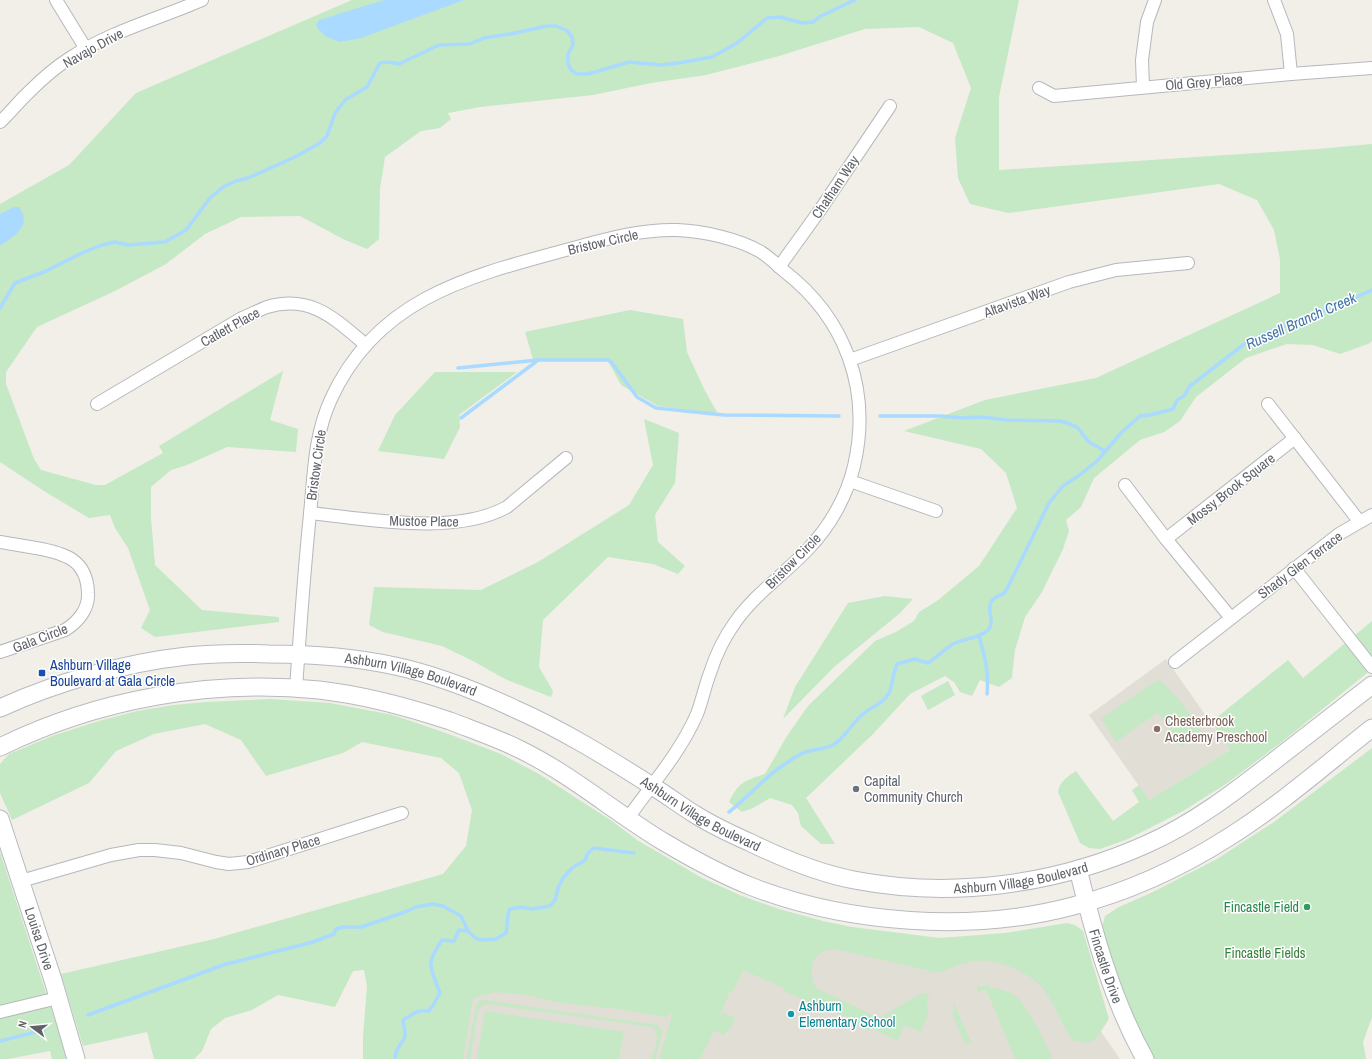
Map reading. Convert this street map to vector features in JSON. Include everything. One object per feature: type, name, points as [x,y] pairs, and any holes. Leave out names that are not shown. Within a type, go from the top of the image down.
[{"type":"main road","name":"Ashburn Village Boulevard","points":[[0,708],[79,679],[106,672],[189,656],[219,654],[298,654],[340,657],[397,666],[455,684],[541,721],[592,749],[651,785],[699,817],[768,851],[808,867],[852,880],[910,887],[967,888],[1026,881],[1096,864],[1147,844],[1187,824],[1258,774],[1372,685]]},
{"type":"main road","points":[[0,747],[25,735],[64,720],[105,707],[167,694],[269,688],[321,690],[418,711],[469,728],[517,748],[570,778],[646,830],[686,855],[735,879],[781,896],[845,913],[879,918],[943,921],[992,919],[1071,907],[1115,893],[1155,877],[1209,849],[1244,827],[1372,728]]},
{"type":"main road","name":"Louisa Drive","points":[[0,819],[21,881],[76,1059]]},
{"type":"main road","name":"Fincastle Drive","points":[[1078,869],[1086,902],[1113,991],[1132,1036],[1145,1059]]},
{"type":"street","points":[[56,0],[86,49]]},
{"type":"street","name":"Navajo Drive","points":[[0,122],[12,112],[30,91],[53,71],[86,49],[111,35],[202,0]]},
{"type":"street","points":[[1143,87],[1142,60],[1147,22],[1155,0]]},
{"type":"street","points":[[1274,0],[1287,34],[1291,74]]},
{"type":"street","name":"Old Grey Place","points":[[1039,88],[1054,96],[1372,68]]},
{"type":"street","name":"Chatham Way","points":[[779,267],[820,210],[890,106]]},
{"type":"street","name":"Bristow Circle","points":[[296,689],[315,453],[320,428],[330,400],[344,374],[366,345],[404,311],[426,298],[452,286],[502,268],[629,233],[678,230],[718,236],[740,242],[762,253],[798,281],[828,315],[850,360],[856,384],[860,426],[858,445],[850,481],[835,513],[827,526],[810,547],[752,602],[737,620],[724,640],[712,667],[697,714],[680,747],[628,818]]},
{"type":"street","name":"Altavista Way","points":[[850,360],[1069,282],[1116,270],[1188,263]]},
{"type":"street","name":"Catlett Place","points":[[97,404],[242,318],[266,307],[280,304],[295,304],[318,309],[332,316],[366,345]]},
{"type":"street","points":[[1268,404],[1359,521]]},
{"type":"street","name":"Mossy Brook Square","points":[[1166,539],[1295,438]]},
{"type":"street","name":"Mustoe Place","points":[[310,513],[420,523],[460,522],[482,517],[507,507],[566,458]]},
{"type":"street","points":[[850,481],[936,511]]},
{"type":"street","points":[[1125,485],[1166,539],[1231,618]]},
{"type":"street","name":"Shady Glen Terrace","points":[[1175,662],[1339,534],[1359,521],[1372,515]]},
{"type":"street","name":"Gala Circle","points":[[0,542],[53,551],[69,556],[85,575],[88,594],[84,610],[74,624],[65,630],[0,652]]},
{"type":"street","points":[[1294,568],[1372,667]]},
{"type":"street","name":"Ordinary Place","points":[[21,881],[111,855],[139,850],[181,853],[229,864],[243,863],[402,813]]},
{"type":"street","points":[[0,1012],[58,998]]},
{"type":"shaded area","name":"Chesterbrook Academy Preschool","points":[[1166,659],[1230,750],[1149,800],[1089,715]]},
{"type":"shaded area","name":"Ashburn Elementary School","points":[[705,888],[847,937],[1004,942],[1100,1030],[1120,1059],[384,1059],[448,904]]},
{"type":"green space","points":[[352,0],[1019,0],[999,97],[999,170],[1318,149],[1372,144],[1372,341],[1368,344],[1340,354],[1313,345],[1287,344],[1246,358],[1196,397],[1180,421],[1164,432],[1140,440],[1094,478],[1081,507],[1066,520],[1069,531],[1063,549],[1042,592],[1025,617],[1015,650],[1012,678],[999,687],[980,680],[972,696],[960,692],[954,682],[945,676],[910,694],[873,734],[806,798],[835,844],[821,844],[801,826],[798,813],[792,805],[770,798],[753,808],[742,812],[729,802],[739,786],[765,774],[787,736],[808,706],[875,641],[896,632],[914,621],[919,612],[937,601],[979,566],[1017,508],[1006,473],[981,449],[904,431],[985,400],[1096,378],[1280,293],[1280,259],[1274,230],[1257,200],[1219,184],[1008,213],[970,204],[958,178],[955,138],[971,88],[953,43],[919,27],[865,29],[779,56],[706,75],[651,83],[593,95],[480,107],[448,113],[451,119],[440,128],[421,131],[385,157],[380,189],[379,239],[367,249],[343,239],[300,216],[241,217],[205,234],[166,264],[115,291],[37,327],[6,372],[6,384],[34,459],[41,470],[96,485],[105,485],[163,453],[159,446],[283,371],[270,420],[298,429],[296,452],[227,447],[187,465],[171,470],[151,487],[151,518],[155,565],[202,610],[279,617],[279,622],[155,637],[141,628],[150,610],[128,548],[115,528],[110,515],[89,518],[0,462],[0,204],[69,165],[136,93]]},
{"type":"green space","points":[[630,310],[683,319],[687,352],[705,391],[718,414],[658,406],[621,385],[607,359],[533,359],[525,332]]},
{"type":"green space","points":[[435,372],[517,372],[459,415],[460,427],[444,459],[378,451],[395,415]]},
{"type":"green space","points":[[644,419],[679,433],[675,483],[655,515],[658,542],[685,566],[678,574],[653,564],[608,557],[543,620],[539,667],[553,691],[551,697],[505,679],[442,646],[383,632],[369,625],[374,587],[481,590],[538,562],[629,505],[653,465]]},
{"type":"green space","points":[[885,596],[913,599],[899,614],[834,667],[783,719],[795,687],[848,603]]},
{"type":"green space","points":[[1372,621],[1372,669],[1283,741],[1226,784],[1183,811],[1128,839],[1100,849],[1089,848],[1080,843],[1058,792],[1060,785],[1067,777],[1076,771],[1113,821],[1139,802],[1132,790],[1139,785],[1149,800],[1230,750],[1211,722],[1288,660],[1303,678]]},
{"type":"green space","points":[[1159,679],[1181,702],[1203,734],[1182,747],[1158,712],[1116,742],[1101,719]]},
{"type":"green space","points":[[948,681],[955,695],[928,710],[921,696]]},
{"type":"green space","points":[[270,699],[330,703],[393,715],[501,754],[539,774],[612,821],[637,840],[702,878],[742,896],[779,909],[852,927],[940,938],[1005,933],[1067,923],[1075,925],[1083,931],[1109,1019],[1099,1035],[1091,1041],[1080,1042],[1072,1040],[1049,997],[1039,984],[1025,974],[1008,966],[990,961],[974,961],[939,973],[835,949],[822,952],[815,959],[812,973],[816,988],[879,1018],[920,994],[929,993],[927,1005],[928,1014],[921,1032],[904,1025],[898,1041],[871,1028],[870,1030],[848,1020],[849,1018],[836,1013],[839,1006],[828,1001],[825,1007],[811,1001],[810,1002],[783,991],[784,988],[743,970],[733,991],[730,991],[720,1015],[722,1016],[723,1012],[735,1018],[732,1027],[727,1030],[724,1035],[714,1030],[700,1059],[659,1059],[673,1012],[666,1017],[617,1009],[556,1002],[526,995],[495,992],[473,998],[463,1059],[363,1059],[363,1037],[367,986],[364,970],[353,971],[335,1007],[278,995],[252,1010],[225,1018],[211,1029],[202,1051],[194,1059],[154,1059],[147,1032],[83,1046],[61,974],[214,939],[443,874],[466,846],[472,810],[459,773],[441,758],[362,742],[343,753],[266,776],[241,740],[205,724],[154,734],[116,751],[89,783],[12,820],[0,793],[0,764],[9,754],[55,735],[137,711],[206,702]]},
{"type":"green space","name":"Fincastle Fields","points":[[1372,748],[1372,1017],[1363,1042],[1366,1059],[1154,1059],[1125,1007],[1102,927],[1105,916],[1119,907],[1153,892],[1217,859],[1274,822]]},
{"type":"green space","points":[[0,852],[61,1039],[66,1059],[52,1059],[50,1051],[8,1059],[0,1059]]},
{"type":"green space","points":[[977,986],[990,986],[989,987],[1013,994],[1019,999],[1030,1014],[1052,1057],[1050,1059],[1015,1059],[986,989],[979,992],[977,991]]},
{"type":"green space","points":[[484,1000],[656,1025],[661,1028],[662,1034],[655,1059],[651,1059],[657,1038],[655,1030],[652,1027],[487,1004],[478,1010],[470,1059],[466,1059],[476,1006],[479,1001]]},
{"type":"green space","points":[[954,1003],[971,1042],[965,1044],[953,1016]]},
{"type":"green space","points":[[485,1011],[624,1032],[619,1059],[477,1059]]},
{"type":"water","points":[[384,0],[464,0],[361,38],[339,42],[325,36],[316,25],[319,20]]},
{"type":"water","points":[[14,207],[19,207],[23,214],[23,225],[16,234],[0,246],[0,214]]},
{"type":"waterway","points":[[0,308],[15,283],[46,271],[82,253],[102,245],[115,242],[128,245],[165,242],[186,230],[210,198],[223,187],[236,181],[248,178],[295,157],[320,143],[327,136],[335,113],[345,100],[367,87],[380,63],[388,62],[399,64],[439,45],[470,44],[484,38],[547,26],[556,26],[566,30],[572,37],[573,45],[568,54],[568,64],[571,70],[577,74],[588,74],[629,62],[661,65],[678,63],[712,57],[737,43],[767,18],[780,17],[802,23],[813,22],[821,16],[855,0]]},
{"type":"waterway","name":"Russell Branch Creek","points":[[729,812],[777,769],[792,759],[803,753],[830,746],[837,742],[859,718],[886,697],[889,693],[897,664],[915,659],[928,663],[953,644],[985,633],[991,624],[991,603],[1007,589],[1049,503],[1063,486],[1097,461],[1121,433],[1140,416],[1173,409],[1177,400],[1184,396],[1190,386],[1247,342],[1273,330],[1306,319],[1372,290]]},
{"type":"waterway","points":[[458,368],[538,360],[608,360],[612,363],[637,397],[656,408],[724,415],[839,416]]},
{"type":"waterway","points":[[461,418],[537,361]]},
{"type":"waterway","points":[[880,416],[982,417],[1006,420],[1061,421],[1077,427],[1089,442],[1105,451]]},
{"type":"waterway","points":[[979,636],[986,665],[987,694]]},
{"type":"waterway","points":[[88,1015],[226,964],[313,942],[334,934],[336,929],[343,927],[361,927],[416,907],[433,904],[443,906],[461,916],[468,931],[474,937],[480,940],[496,939],[506,933],[510,909],[521,907],[532,909],[550,906],[555,900],[558,888],[563,878],[572,868],[585,860],[588,853],[594,848],[634,853]]},
{"type":"waterway","points":[[395,1059],[396,1051],[405,1036],[403,1020],[418,1011],[428,1011],[440,993],[431,965],[435,950],[442,940],[454,941],[459,930],[468,931]]},
{"type":"waterway","points":[[0,1041],[44,1030]]},
{"type":"place","name":"Ashburn Village Boulevard at Gala Circle","points":[[42,673]]},
{"type":"place","name":"Chesterbrook Academy Preschool","points":[[1157,729]]},
{"type":"place","name":"Capital Community Church","points":[[856,789]]},
{"type":"place","name":"Fincastle Field","points":[[1307,907]]},
{"type":"place","name":"Ashburn Elementary School","points":[[791,1014]]}]
